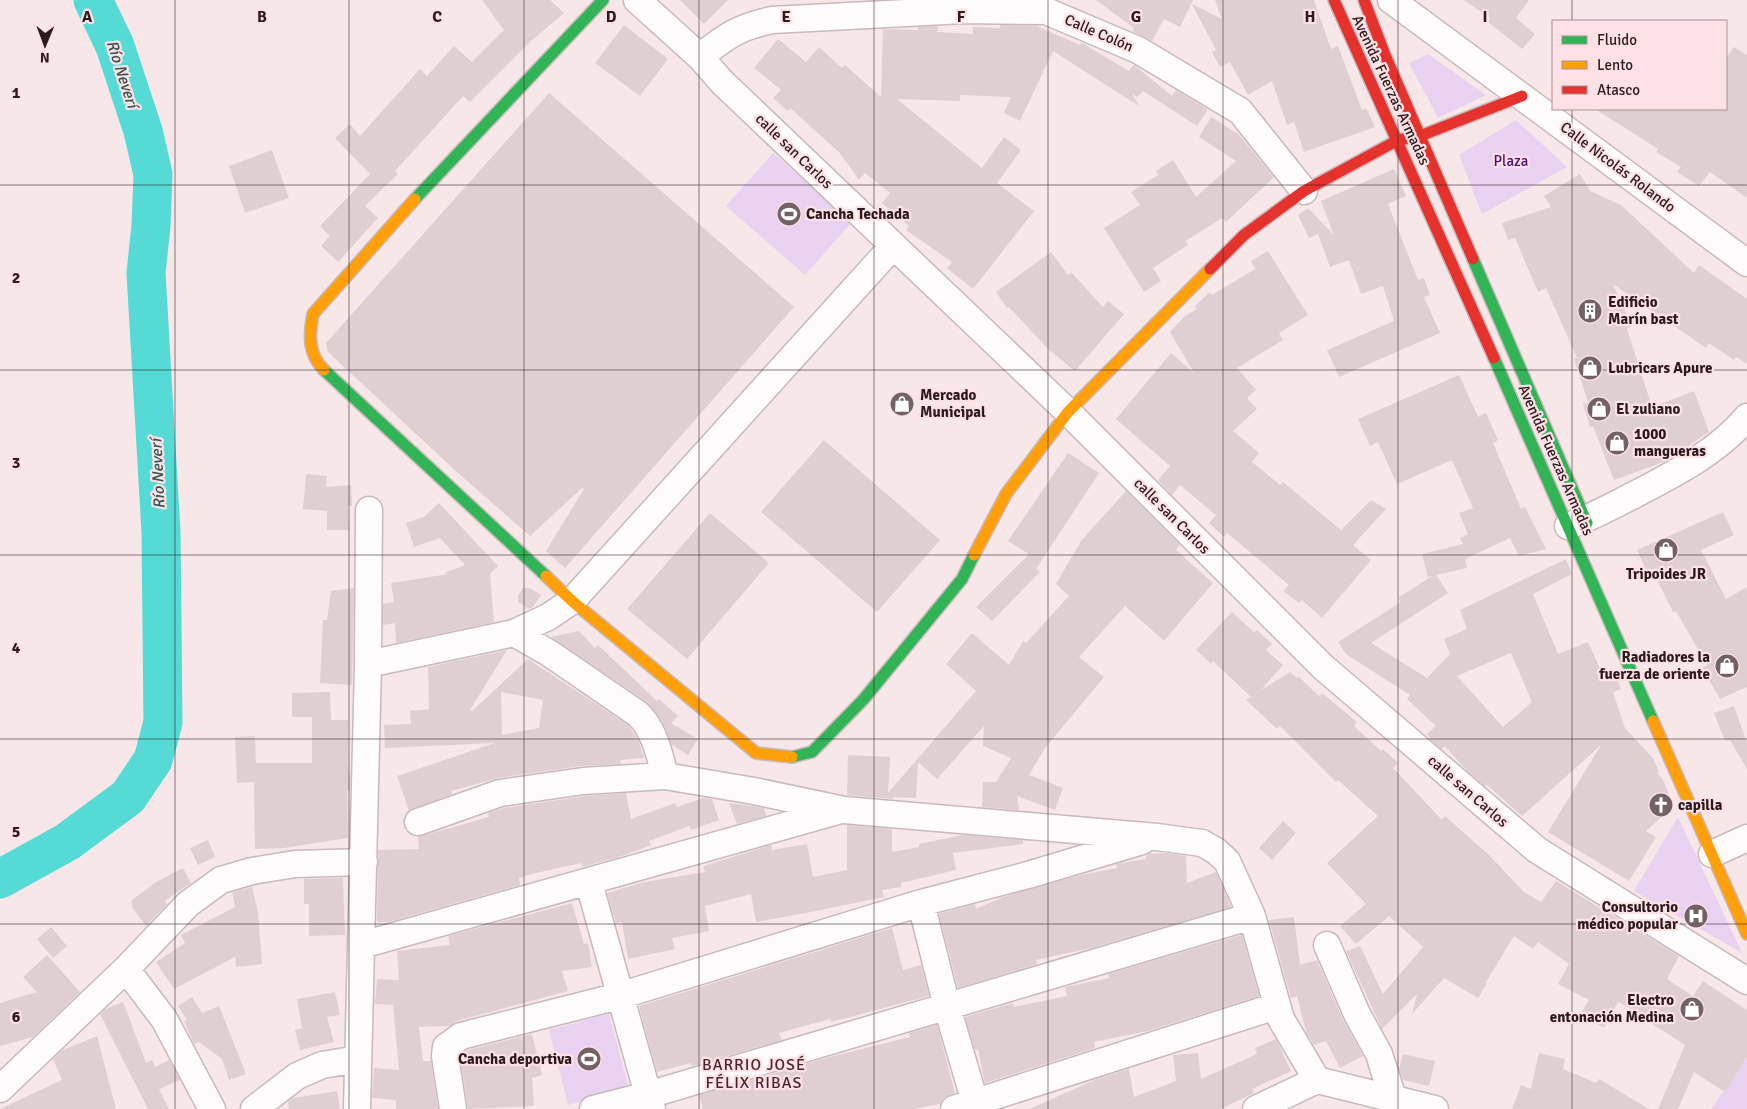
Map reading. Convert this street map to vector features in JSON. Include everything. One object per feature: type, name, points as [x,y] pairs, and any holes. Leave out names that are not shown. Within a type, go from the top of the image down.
[{"type":"street","points":[[603,0],[441,170],[313,314],[309,334],[310,350],[316,361],[572,601],[756,753],[791,757],[812,752],[863,700],[962,579],[1006,494],[1068,412],[1244,235],[1304,191],[1398,140],[1420,136],[1522,96]]},
{"type":"street","name":"calle san Carlos","points":[[637,0],[700,57],[722,82],[1068,412],[1323,667],[1537,850],[1747,981]]},
{"type":"street","name":"Avenida Fuerzas Armadas","points":[[1334,0],[1398,140],[1582,527],[1729,847],[1747,934]]},
{"type":"street","name":"Avenida Fuerzas Armadas","points":[[1364,0],[1582,527]]},
{"type":"street","name":"Calle Nicolás Rolando","points":[[1391,0],[1747,263]]},
{"type":"street","name":"Calle Colón","points":[[700,57],[730,34],[750,25],[772,20],[964,10],[1046,11],[1138,50],[1240,111],[1304,191]]},
{"type":"street","points":[[368,664],[514,633],[548,617],[572,601],[893,246]]},
{"type":"street","points":[[1582,527],[1681,470],[1735,432],[1747,417]]},
{"type":"street","points":[[357,1109],[368,664],[369,510]]},
{"type":"street","points":[[514,633],[581,674],[646,722],[656,742],[666,776]]},
{"type":"street","points":[[418,822],[500,793],[583,781],[666,776],[754,791],[844,810],[1157,837],[1202,843],[1216,851],[1227,861],[1252,916],[1276,1006],[1317,1080]]},
{"type":"street","points":[[362,946],[844,810]]},
{"type":"street","points":[[453,1109],[445,1056],[446,1047],[460,1036],[619,996],[921,903],[1028,875],[1157,837]]},
{"type":"street","points":[[0,1089],[126,969],[188,904],[221,880],[252,870],[294,864],[364,862]]},
{"type":"street","points":[[589,883],[650,1102]]},
{"type":"street","points":[[921,903],[969,1107],[1276,1006]]},
{"type":"street","points":[[593,1109],[650,1102],[947,1007],[1252,916]]},
{"type":"street","points":[[1328,945],[1357,1014],[1379,1054],[1392,1098]]},
{"type":"street","points":[[126,969],[164,1019],[212,1109]]},
{"type":"street","points":[[254,1109],[297,1076],[322,1065],[358,1059]]},
{"type":"street","points":[[1256,1109],[1317,1080],[1435,1109]]},
{"type":"green space","points":[[1428,54],[1486,95],[1438,118],[1409,63]]},
{"type":"green space","name":"Plaza","points":[[1516,120],[1567,167],[1482,214],[1459,155]]},
{"type":"green space","name":"Cancha Techada","points":[[773,153],[852,222],[805,275],[726,206]]},
{"type":"green space","points":[[1678,817],[1742,953],[1634,891]]},
{"type":"green space","name":"Cancha deportiva","points":[[609,1014],[629,1089],[568,1105],[549,1030]]},
{"type":"green space","points":[[1747,1058],[1747,1109],[1711,1109]]},
{"type":"building","points":[[482,0],[550,0],[564,13],[530,42],[470,102],[463,96],[395,171],[398,174],[365,206],[378,218],[338,262],[321,246],[330,236],[320,226],[370,174],[335,138],[350,124],[360,136],[420,69],[427,76],[454,46],[472,62],[504,30]]},
{"type":"building","points":[[680,0],[728,0],[704,24]]},
{"type":"building","points":[[1096,0],[1193,0],[1180,27],[1164,19],[1152,41],[1132,31],[1134,28]]},
{"type":"building","points":[[1215,0],[1314,0],[1331,49],[1338,46],[1362,110],[1366,108],[1375,127],[1304,152],[1294,122],[1287,125],[1272,81],[1248,95],[1230,62],[1220,67],[1212,52],[1216,50],[1192,4],[1222,19]]},
{"type":"building","points":[[1464,0],[1529,0],[1516,18],[1535,34],[1522,49],[1488,22],[1490,18]]},
{"type":"building","points":[[624,25],[668,59],[640,96],[595,63]]},
{"type":"building","points":[[1000,25],[1037,26],[1080,45],[1082,43],[1129,71],[1134,65],[1172,96],[1176,90],[1207,109],[1207,111],[1197,126],[1143,91],[1137,97],[1132,94],[1139,106],[1053,51],[1020,121],[1004,113],[1011,97],[960,95],[960,101],[897,99],[982,168],[1004,137],[1021,150],[997,183],[1034,211],[973,289],[947,268],[952,262],[906,230],[909,226],[882,203],[890,193],[865,173],[859,180],[839,152],[790,108],[788,111],[773,98],[781,90],[754,68],[778,39],[806,62],[819,47],[842,68],[845,65],[881,97],[883,29],[918,30],[918,27],[938,26],[937,32],[973,34],[973,27],[1000,28]]},
{"type":"building","points":[[1734,47],[1747,55],[1747,198],[1710,172],[1699,186],[1677,172],[1681,167],[1656,152],[1658,149],[1597,110],[1727,110],[1727,58]]},
{"type":"building","points":[[549,93],[794,307],[565,568],[546,551],[584,489],[582,488],[530,536],[458,473],[328,352],[326,343]]},
{"type":"building","points":[[1211,117],[1238,134],[1274,177],[1226,222],[1222,218],[1186,241],[1188,245],[1153,268],[1161,281],[1144,292],[1104,228],[1140,205],[1131,192],[1158,175],[1156,171],[1173,160],[1196,197],[1236,161],[1199,137]]},
{"type":"building","points":[[272,150],[289,198],[245,213],[229,166]]},
{"type":"building","points":[[1394,169],[1406,196],[1388,204],[1418,280],[1424,278],[1430,295],[1424,297],[1440,333],[1339,377],[1327,350],[1394,321],[1383,286],[1361,294],[1349,260],[1330,267],[1318,234],[1309,238],[1298,215],[1308,208],[1334,235],[1321,201]]},
{"type":"building","points":[[1580,174],[1590,191],[1621,205],[1694,273],[1699,265],[1747,299],[1747,364],[1736,357],[1734,360],[1709,343],[1706,348],[1613,284],[1632,326],[1627,329],[1652,407],[1694,391],[1709,432],[1666,461],[1614,480],[1593,426],[1590,427],[1583,404],[1588,402],[1574,359],[1577,358],[1546,288],[1538,292],[1515,238],[1508,240],[1502,223],[1551,207],[1544,196]]},
{"type":"building","points":[[1268,251],[1308,315],[1279,333],[1283,340],[1237,368],[1256,390],[1247,398],[1257,409],[1233,431],[1259,453],[1252,462],[1280,485],[1283,482],[1341,530],[1371,500],[1386,509],[1353,545],[1371,560],[1322,618],[1302,600],[1299,603],[1283,591],[1289,585],[1227,533],[1224,537],[1209,523],[1216,515],[1180,485],[1172,495],[1158,480],[1170,466],[1116,419],[1171,353],[1194,373],[1170,332],[1185,316],[1197,309],[1195,306],[1210,292],[1212,295],[1255,269],[1251,261]]},
{"type":"building","points":[[1051,252],[1068,275],[1071,272],[1103,307],[1108,301],[1124,314],[1075,371],[1048,349],[1009,307],[1007,308],[996,292]]},
{"type":"building","points":[[1459,375],[1478,417],[1486,413],[1498,440],[1493,443],[1521,509],[1525,507],[1546,549],[1519,556],[1510,538],[1465,559],[1467,568],[1436,575],[1448,593],[1371,643],[1427,678],[1450,654],[1444,639],[1467,629],[1460,610],[1566,559],[1572,574],[1533,594],[1558,654],[1588,642],[1603,675],[1613,670],[1621,689],[1613,692],[1625,728],[1653,758],[1659,772],[1657,773],[1662,778],[1674,806],[1646,831],[1656,837],[1629,881],[1548,832],[1601,745],[1522,816],[1487,785],[1485,786],[1468,772],[1445,746],[1442,749],[1433,742],[1427,734],[1436,726],[1407,699],[1410,695],[1346,654],[1338,642],[1401,602],[1398,598],[1432,576],[1428,577],[1422,554],[1463,544],[1460,538],[1468,534],[1459,513],[1473,508],[1452,460],[1397,484],[1378,442],[1370,446],[1358,419]],"holes":[[[1511,653],[1532,702],[1503,727],[1457,676]]]},
{"type":"building","points":[[824,440],[940,540],[877,612],[761,512]]},
{"type":"building","points":[[1068,453],[1099,473],[1036,569],[1040,572],[992,621],[976,607],[1029,554],[1008,541]]},
{"type":"building","points":[[306,474],[327,476],[326,487],[351,485],[352,506],[348,506],[349,530],[327,530],[327,511],[303,509]]},
{"type":"building","points":[[1126,491],[1180,545],[1176,550],[1213,583],[1164,641],[1125,606],[1079,657],[1104,677],[1045,748],[1029,775],[1063,788],[1055,810],[1017,796],[1019,810],[982,807],[983,782],[996,782],[1011,758],[983,746],[984,726],[937,779],[918,762],[916,798],[893,797],[893,799],[847,795],[848,755],[890,757],[888,793],[976,691],[946,664],[972,633],[1009,665],[1023,641],[1026,643],[1069,596],[1056,584],[1081,541]]},
{"type":"building","points":[[439,503],[498,566],[490,574],[494,622],[396,643],[395,623],[383,625],[383,604],[394,602],[391,583],[449,574],[444,573],[465,565],[440,538],[414,547],[406,523],[424,517]]},
{"type":"building","points":[[1723,512],[1734,535],[1701,550],[1726,599],[1747,587],[1747,687],[1720,699],[1702,668],[1707,665],[1676,611],[1673,612],[1653,572],[1648,574],[1637,550]]},
{"type":"building","points":[[710,513],[769,563],[687,659],[627,609]]},
{"type":"building","points":[[354,588],[352,685],[320,683],[323,620],[327,620],[331,591]]},
{"type":"building","points":[[523,588],[530,588],[541,595],[533,607],[529,609],[518,602],[518,596]]},
{"type":"building","points":[[1232,612],[1254,632],[1257,630],[1272,644],[1266,650],[1283,665],[1261,690],[1290,672],[1297,678],[1298,676],[1319,696],[1322,693],[1357,722],[1354,726],[1381,751],[1383,749],[1398,763],[1393,768],[1442,820],[1445,816],[1489,855],[1524,892],[1541,902],[1556,881],[1679,956],[1667,979],[1693,996],[1703,981],[1747,1010],[1747,1057],[1725,1092],[1694,1072],[1678,1109],[1658,1109],[1685,1045],[1649,1022],[1651,1019],[1618,1002],[1604,1028],[1580,1015],[1589,1000],[1558,984],[1569,964],[1538,942],[1533,949],[1514,936],[1478,998],[1444,978],[1412,1014],[1417,994],[1382,1029],[1346,951],[1360,946],[1383,994],[1423,947],[1389,916],[1356,944],[1340,926],[1366,904],[1327,863],[1378,816],[1338,780],[1336,782],[1280,726],[1277,729],[1246,700],[1251,697],[1213,661],[1211,664],[1196,650]]},
{"type":"building","points":[[579,631],[595,648],[598,645],[657,701],[659,699],[678,716],[671,723],[698,739],[688,755],[672,745],[662,721],[647,702],[551,637]]},
{"type":"building","points":[[507,650],[470,710],[472,711],[528,659],[628,725],[639,741],[644,758],[620,760],[621,764],[581,766],[498,778],[451,791],[452,794],[409,811],[397,776],[495,743],[385,748],[384,725],[411,724],[410,711],[429,709],[428,667]],"holes":[[[501,692],[543,700],[539,728],[502,735]]]},
{"type":"building","points":[[330,692],[331,720],[348,720],[350,790],[347,791],[348,838],[284,848],[255,849],[254,782],[237,783],[235,737],[255,736],[256,763],[312,763],[312,717],[292,717],[292,693]]},
{"type":"building","points":[[1734,706],[1747,743],[1747,769],[1730,740],[1725,741],[1714,713]]},
{"type":"building","points":[[626,793],[631,819],[675,803],[677,807],[703,798],[712,799],[719,820],[691,830],[689,826],[649,841],[651,845],[619,857],[582,867],[581,863],[536,873],[519,878],[520,885],[388,922],[377,922],[378,850],[419,849],[418,837],[489,817],[488,813],[504,808],[585,796]]},
{"type":"building","points":[[729,803],[764,808],[766,816],[737,824]]},
{"type":"building","points":[[1283,821],[1296,833],[1272,860],[1259,848]]},
{"type":"building","points":[[847,825],[892,829],[892,852],[963,835],[1023,840],[1023,844],[953,853],[956,870],[901,883],[901,887],[882,890],[884,897],[811,912],[756,922],[751,894],[705,906],[709,931],[672,938],[675,949],[628,959],[622,922],[616,923],[607,893],[644,882],[705,872],[703,866],[771,845],[772,850],[807,844],[813,877],[847,870]]},
{"type":"building","points":[[208,840],[215,857],[198,865],[190,848]]},
{"type":"building","points":[[1165,853],[1186,856],[1187,883],[1216,872],[1231,907],[1091,948],[1036,960],[1037,964],[958,988],[939,914],[975,904],[976,909],[1003,897],[1081,875],[1117,868],[1116,864],[1146,859],[1146,856],[1149,854]]},
{"type":"building","points":[[183,868],[191,883],[165,901],[167,904],[146,926],[132,907],[132,900],[156,882]]},
{"type":"building","points":[[343,878],[345,935],[309,936],[309,904],[304,904],[304,879]]},
{"type":"building","points":[[252,887],[258,912],[262,964],[236,967],[235,957],[174,989],[156,962],[185,943],[181,935],[235,907],[232,892]]},
{"type":"building","points":[[572,903],[584,944],[588,943],[592,967],[562,971],[568,991],[457,1021],[450,1026],[419,1027],[423,1061],[431,1061],[438,1109],[396,1109],[396,1100],[372,1098],[374,1068],[399,1070],[393,1005],[375,1004],[377,979],[399,980],[397,951],[450,945],[448,936]]},
{"type":"building","points":[[1294,917],[1300,965],[1317,960],[1343,1020],[1363,1056],[1340,1068],[1326,1041],[1314,1045],[1306,1032],[1297,996],[1291,998],[1269,920]]},
{"type":"building","points":[[51,927],[67,946],[53,958],[37,939]]},
{"type":"building","points":[[892,928],[903,970],[921,965],[929,996],[831,1022],[830,1019],[779,1033],[782,1040],[692,1066],[691,1063],[657,1072],[639,1006]]},
{"type":"building","points":[[1242,935],[1259,996],[1148,1031],[1094,1042],[1095,1048],[985,1083],[978,1049],[975,1050],[965,1017],[1013,1003],[1014,1007],[1067,996],[1065,987],[1109,978],[1108,974]]},
{"type":"building","points":[[47,955],[80,992],[33,1037],[0,1046],[0,1003],[37,992],[23,977]]},
{"type":"building","points":[[335,992],[340,1015],[327,1017],[334,1042],[300,1050],[295,1030],[302,1028],[297,999]]},
{"type":"building","points":[[192,997],[202,1013],[219,1006],[246,1074],[229,1080],[222,1059],[199,1042],[194,1044],[184,1021],[187,1020],[178,1006]]},
{"type":"building","points":[[123,1002],[146,1063],[152,1060],[155,1067],[169,1060],[180,1080],[159,1089],[169,1109],[148,1109],[100,1014],[106,1009]]},
{"type":"building","points":[[937,1025],[955,1093],[943,1099],[940,1104],[913,1109],[703,1109],[699,1095],[826,1058],[910,1037],[909,1033]]},
{"type":"building","points":[[532,1034],[542,1075],[532,1078],[534,1106],[468,1109],[460,1055],[468,1050]]},
{"type":"building","points":[[97,1036],[116,1109],[0,1109],[62,1080],[53,1059],[63,1050]]},
{"type":"building","points":[[1276,1039],[1291,1071],[1252,1089],[1254,1093],[1220,1109],[1029,1109],[1097,1079],[1129,1069],[1134,1097],[1176,1081],[1173,1055],[1198,1053],[1201,1079],[1257,1054],[1255,1048]]},
{"type":"building","points":[[1539,1053],[1565,1059],[1563,1069],[1596,1083],[1599,1079],[1649,1109],[1512,1109],[1521,1085],[1531,1089]]},
{"type":"building","points":[[1403,1054],[1435,1061],[1429,1086],[1403,1080],[1399,1069]]},
{"type":"building","points":[[337,1091],[340,1109],[289,1109],[288,1102],[293,1098]]},
{"type":"waterway","name":"Río Neverí","points":[[0,879],[67,842],[128,797],[153,760],[163,722],[161,532],[146,273],[151,226],[153,174],[143,131],[115,46],[93,0]]},
{"type":"traffic: fast","points":[[415,199],[603,0]]},
{"type":"traffic: fast","points":[[1473,259],[1587,523]]},
{"type":"traffic: fast","points":[[1494,358],[1653,721]]},
{"type":"traffic: fast","points":[[324,370],[546,576]]},
{"type":"traffic: fast","points":[[792,757],[812,752],[863,700],[962,579],[974,555]]},
{"type":"traffic: slow","points":[[324,370],[312,351],[311,329],[313,314],[415,199]]},
{"type":"traffic: slow","points":[[974,555],[1006,494],[1068,412],[1210,269]]},
{"type":"traffic: slow","points":[[546,576],[572,601],[756,753],[792,757]]},
{"type":"traffic: slow","points":[[1653,721],[1747,934]]},
{"type":"traffic: jam","points":[[1334,0],[1494,358]]},
{"type":"traffic: jam","points":[[1364,0],[1385,55],[1473,259]]},
{"type":"traffic: jam","points":[[1210,269],[1244,235],[1304,191],[1398,140],[1420,136],[1522,96]]},
{"type":"place","name":"Cancha Techada","points":[[789,214]]},
{"type":"place","name":"Edificio Marín bast","points":[[1590,311]]},
{"type":"place","name":"Lubricars Apure","points":[[1590,368]]},
{"type":"place","name":"Mercado Municipal","points":[[902,404]]},
{"type":"place","name":"El zuliano","points":[[1599,409]]},
{"type":"place","name":"1000 mangueras","points":[[1617,443]]},
{"type":"place","name":"Tripoides JR","points":[[1666,550]]},
{"type":"place","name":"Radiadores la fuerza de oriente","points":[[1727,666]]},
{"type":"place","name":"capilla","points":[[1661,805]]},
{"type":"place","name":"Consultorio médico popular","points":[[1696,916]]},
{"type":"place","name":"Electro entonación Medina","points":[[1692,1009]]},
{"type":"place","name":"Cancha deportiva","points":[[589,1059]]},
{"type":"district","name":"BARRIO JOSÉ FÉLIX RIBAS","points":[[754,1074]]}]
